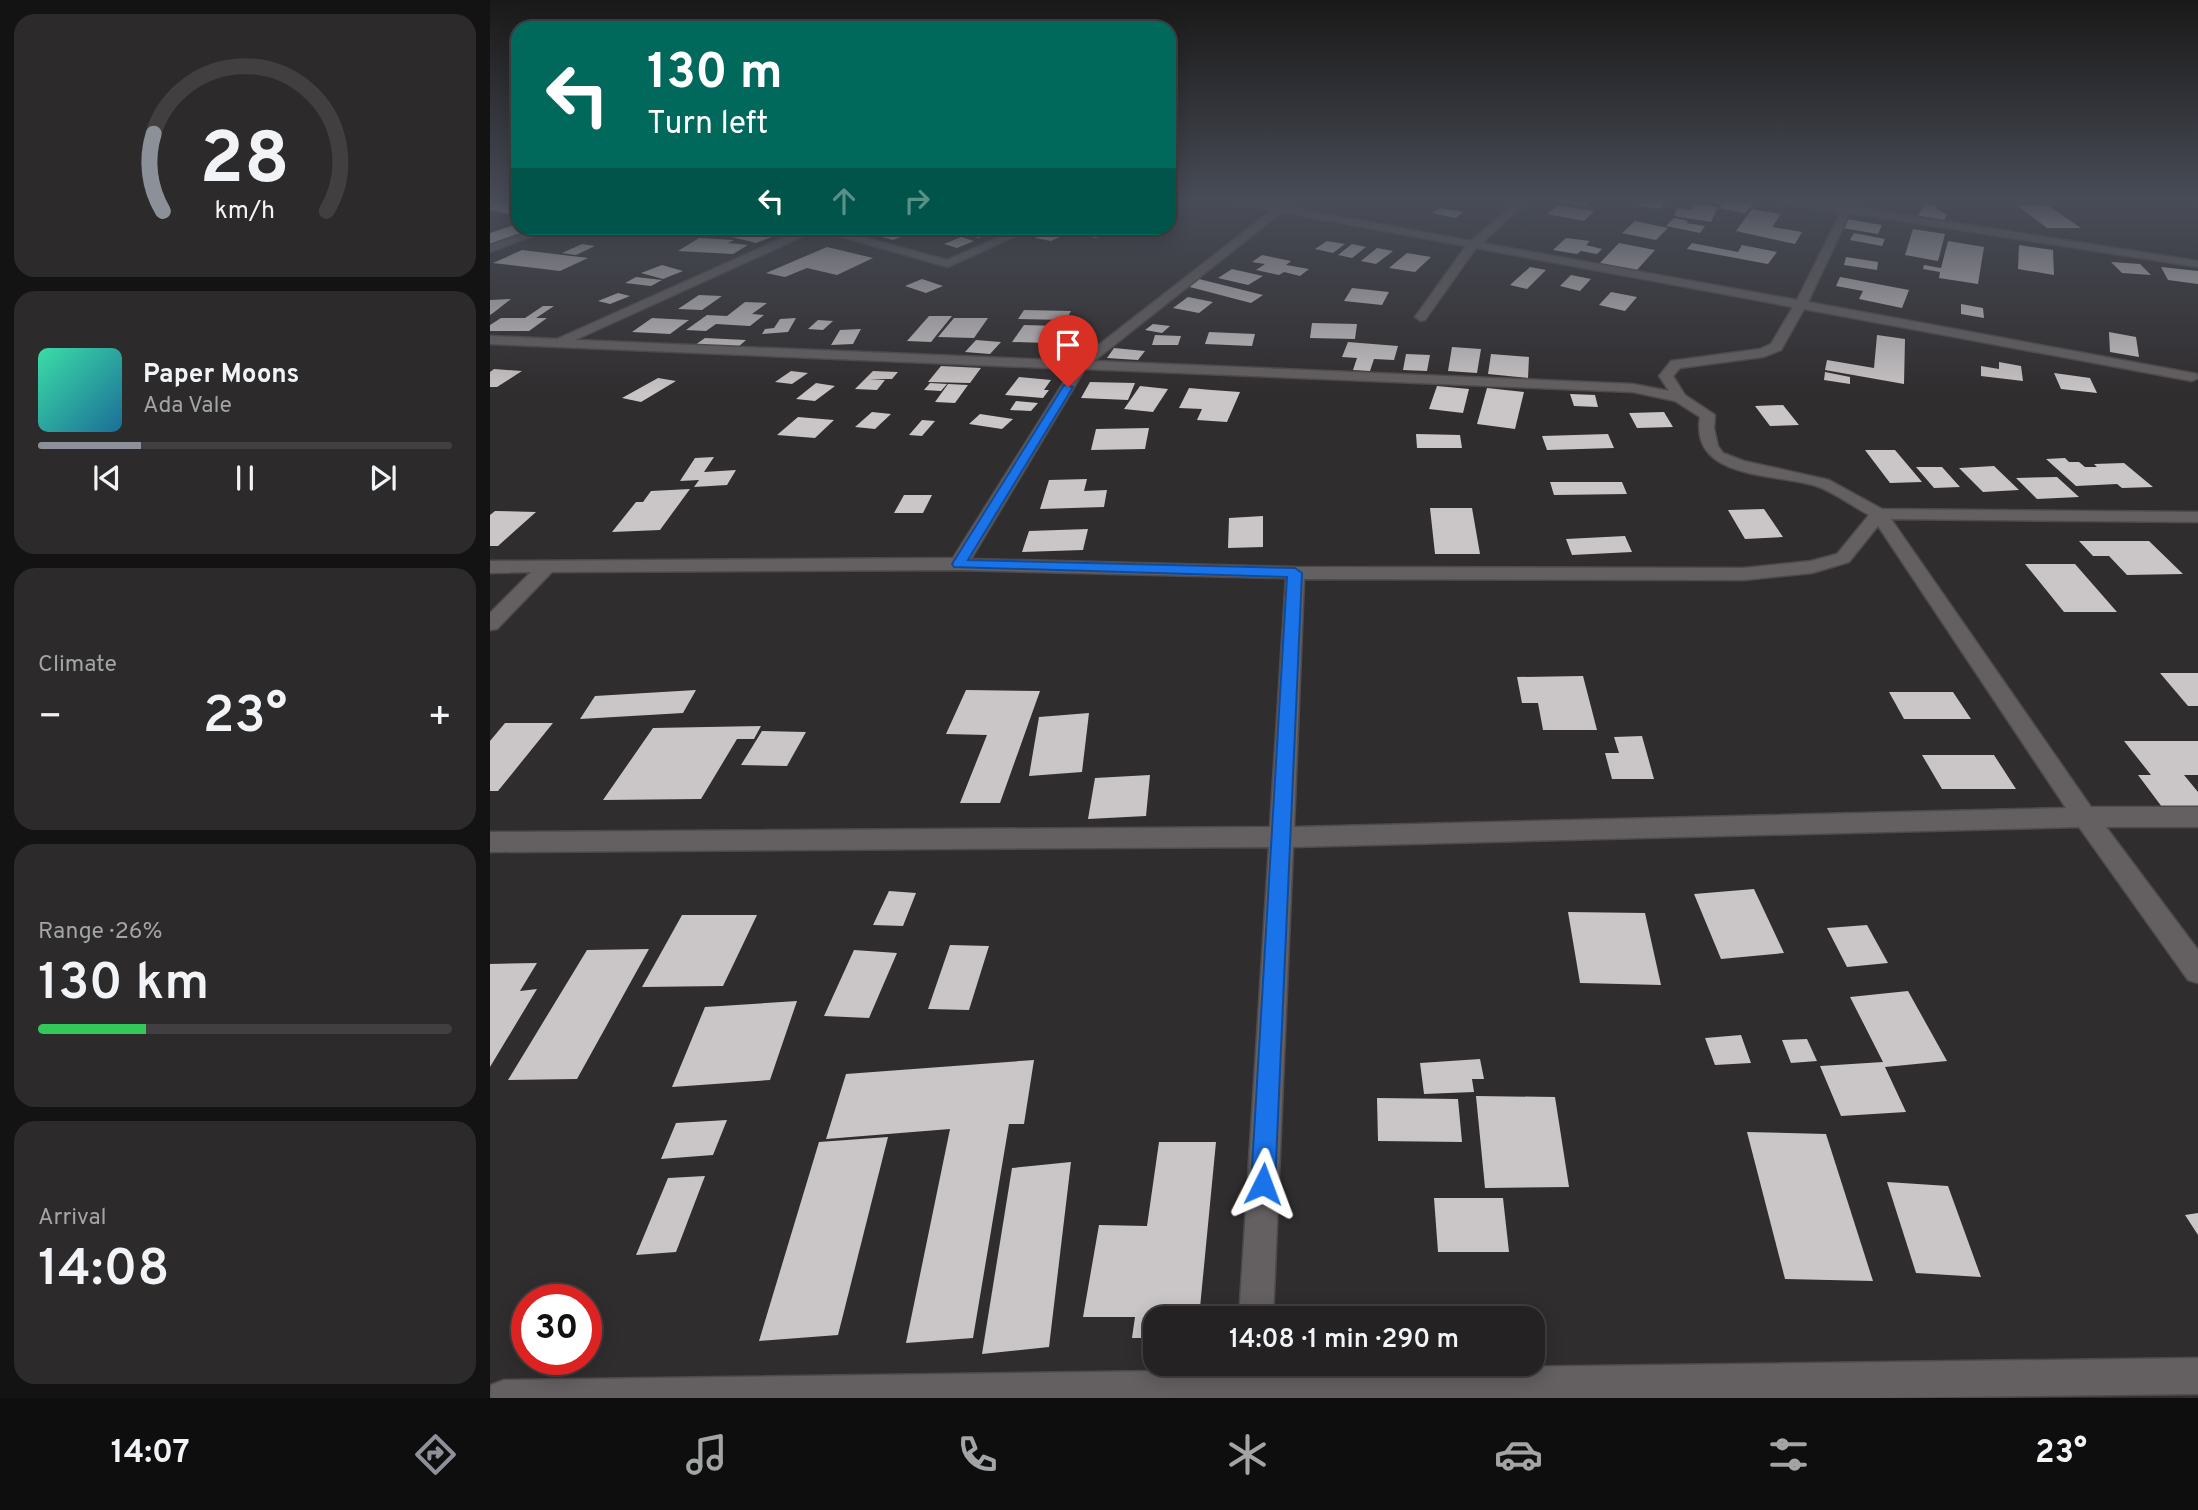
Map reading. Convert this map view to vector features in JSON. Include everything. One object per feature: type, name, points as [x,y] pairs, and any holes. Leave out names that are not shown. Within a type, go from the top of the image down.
[{"type":"street","points":[[558,342],[732,264]]},
{"type":"street","points":[[959,564],[1081,365],[1210,264]]},
{"type":"street","points":[[1421,317],[1459,264]]},
{"type":"street","points":[[1572,264],[2192,377]]},
{"type":"street","points":[[1680,398],[1666,376],[1676,364],[1763,354],[1776,346],[1820,264]]},
{"type":"street","points":[[490,340],[1633,388],[1680,398],[1708,415],[1706,428],[1710,447],[1717,456],[1739,465],[1823,483],[1879,514],[2085,817],[2198,971]]},
{"type":"street","points":[[1879,514],[2198,517]]},
{"type":"street","points":[[490,568],[959,564],[1295,573],[1744,574],[1812,567],[1843,558],[1879,514]]},
{"type":"street","points":[[490,624],[546,568]]},
{"type":"street","points":[[1257,1306],[1295,573]]},
{"type":"street","points":[[490,842],[1282,836],[2085,817],[2198,817]]},
{"type":"street","points":[[504,1398],[1253,1382],[2198,1376]]},
{"type":"building","points":[[503,264],[575,264],[560,271]]},
{"type":"building","points":[[787,264],[860,264],[837,275],[807,268],[785,277],[766,273]]},
{"type":"building","points":[[1265,264],[1287,264],[1309,269],[1300,276],[1256,270]]},
{"type":"building","points":[[1394,264],[1423,264],[1415,272],[1389,268]]},
{"type":"building","points":[[1600,264],[1642,264],[1636,271]]},
{"type":"building","points":[[1844,264],[1878,264],[1877,270]]},
{"type":"building","points":[[1942,264],[1981,264],[1978,284],[1939,278],[1940,272],[1923,269],[1924,265],[1941,268]]},
{"type":"building","points":[[2018,264],[2054,264],[2054,275],[2018,269]]},
{"type":"building","points":[[2113,264],[2140,264],[2151,275],[2122,273]]},
{"type":"building","points":[[662,265],[683,271],[663,279],[641,273]]},
{"type":"building","points":[[1530,267],[1546,270],[1527,289],[1510,285]]},
{"type":"building","points":[[2161,267],[2198,271],[2198,284],[2168,280]]},
{"type":"building","points":[[1232,269],[1263,276],[1248,285],[1218,278]]},
{"type":"building","points":[[1571,275],[1591,279],[1580,291],[1560,286]]},
{"type":"building","points":[[636,277],[662,280],[651,286],[625,283]]},
{"type":"building","points":[[1840,277],[1909,290],[1902,308],[1859,299],[1863,291],[1836,286]]},
{"type":"building","points":[[922,279],[943,286],[926,293],[905,286]]},
{"type":"building","points":[[1199,279],[1263,295],[1251,303],[1186,286]]},
{"type":"building","points":[[1352,288],[1389,292],[1382,305],[1344,301]]},
{"type":"building","points":[[1611,292],[1637,297],[1625,311],[1599,305]]},
{"type":"building","points":[[618,293],[630,296],[610,304],[598,301]]},
{"type":"building","points":[[699,295],[722,296],[702,310],[678,309]]},
{"type":"building","points":[[1188,297],[1213,302],[1199,313],[1173,308]]},
{"type":"building","points":[[511,299],[493,313],[490,315],[490,300]]},
{"type":"building","points":[[745,302],[767,303],[752,314],[764,315],[750,326],[716,324],[706,331],[686,330],[707,315],[727,316]]},
{"type":"building","points":[[1961,304],[1983,308],[1984,318],[1961,314]]},
{"type":"building","points":[[543,306],[554,306],[536,318],[547,318],[529,331],[490,331],[490,325],[501,318],[525,318]]},
{"type":"building","points":[[1024,310],[1071,311],[1066,320],[1018,319]]},
{"type":"building","points":[[929,316],[952,316],[931,342],[907,341]]},
{"type":"building","points":[[652,318],[689,320],[670,334],[632,332]]},
{"type":"building","points":[[796,318],[788,332],[762,334],[765,329],[774,328],[780,319]]},
{"type":"building","points":[[954,318],[988,318],[974,338],[938,337]]},
{"type":"building","points":[[818,320],[833,321],[823,330],[808,329]]},
{"type":"building","points":[[1312,323],[1357,324],[1355,339],[1310,338]]},
{"type":"building","points":[[1153,324],[1170,326],[1162,333],[1145,330]]},
{"type":"building","points":[[1024,325],[1059,326],[1048,343],[1012,342]]},
{"type":"building","points":[[861,329],[853,344],[831,345],[840,330]]},
{"type":"building","points":[[1209,332],[1255,334],[1252,346],[1205,344]]},
{"type":"building","points":[[2109,332],[2136,337],[2139,357],[2110,352]]},
{"type":"building","points":[[1155,335],[1181,336],[1178,345],[1152,345]]},
{"type":"building","points":[[1877,335],[1905,339],[1904,384],[1825,370],[1827,360],[1874,368]]},
{"type":"building","points":[[705,338],[746,340],[737,348],[695,345]]},
{"type":"building","points":[[976,340],[1001,342],[990,354],[965,352]]},
{"type":"building","points":[[1348,342],[1398,346],[1394,360],[1374,359],[1370,371],[1353,370],[1357,358],[1342,357]]},
{"type":"building","points":[[1452,347],[1481,349],[1477,373],[1448,371]]},
{"type":"building","points":[[1114,348],[1145,351],[1138,360],[1107,358]]},
{"type":"building","points":[[1406,354],[1430,355],[1427,371],[1403,370]]},
{"type":"building","points":[[1491,354],[1529,357],[1528,378],[1488,374]]},
{"type":"building","points":[[1999,362],[2021,366],[2023,381],[1981,376],[1981,366],[1999,369]]},
{"type":"building","points":[[941,366],[981,368],[970,383],[928,382]]},
{"type":"building","points":[[494,369],[522,371],[497,387],[490,387],[490,372]]},
{"type":"building","points":[[791,371],[808,373],[792,384],[775,382]]},
{"type":"building","points":[[873,371],[898,372],[892,379],[869,379],[885,380],[877,390],[855,389]]},
{"type":"building","points":[[1825,372],[1850,377],[1850,384],[1824,380]]},
{"type":"building","points":[[2054,373],[2090,378],[2097,393],[2061,389]]},
{"type":"building","points":[[1019,377],[1051,380],[1044,390],[1049,390],[1043,398],[1005,395]]},
{"type":"building","points":[[658,378],[676,381],[641,402],[622,398]]},
{"type":"building","points":[[1090,382],[1135,383],[1128,400],[1081,398]]},
{"type":"building","points":[[816,383],[835,386],[815,401],[796,399]]},
{"type":"building","points":[[930,383],[947,384],[941,391],[924,390]]},
{"type":"building","points":[[948,384],[968,385],[955,403],[935,402]]},
{"type":"building","points":[[1140,386],[1168,389],[1153,412],[1124,409]]},
{"type":"building","points":[[1437,386],[1469,389],[1463,413],[1429,409]]},
{"type":"building","points":[[1189,388],[1240,392],[1227,422],[1197,420],[1202,409],[1179,408]]},
{"type":"building","points":[[1487,388],[1524,392],[1515,429],[1477,424]]},
{"type":"building","points":[[1570,394],[1595,395],[1598,407],[1574,406]]},
{"type":"building","points":[[1016,401],[1038,403],[1031,411],[1010,410]]},
{"type":"building","points":[[1783,405],[1799,425],[1770,426],[1755,406]]},
{"type":"building","points":[[872,412],[891,414],[875,429],[855,427]]},
{"type":"building","points":[[1664,412],[1673,427],[1637,428],[1629,413]]},
{"type":"building","points":[[980,414],[1013,419],[1002,429],[969,424]]},
{"type":"building","points":[[798,417],[834,420],[815,438],[777,435]]},
{"type":"building","points":[[922,420],[935,421],[922,436],[909,435]]},
{"type":"building","points":[[1149,428],[1145,449],[1091,450],[1096,429]]},
{"type":"building","points":[[1416,434],[1460,435],[1462,448],[1417,448]]},
{"type":"building","points":[[1608,434],[1614,448],[1547,450],[1542,436]]},
{"type":"building","points":[[1865,450],[1895,450],[1922,482],[1890,483]]},
{"type":"building","points":[[714,457],[704,472],[736,470],[727,485],[694,487],[699,480],[680,481],[695,458]]},
{"type":"building","points":[[2065,458],[2085,467],[2124,463],[2153,487],[2122,488],[2117,484],[2076,486],[2046,459]]},
{"type":"building","points":[[1994,466],[2019,490],[1983,492],[1959,468]]},
{"type":"building","points":[[1916,467],[1942,467],[1960,487],[1934,488]]},
{"type":"building","points":[[2057,477],[2079,497],[2037,499],[2016,478]]},
{"type":"building","points":[[1087,479],[1084,491],[1107,490],[1104,507],[1040,509],[1049,480]]},
{"type":"building","points":[[1550,482],[1622,482],[1627,494],[1554,495]]},
{"type":"building","points":[[690,489],[660,530],[612,532],[636,502],[643,502],[651,491]]},
{"type":"building","points":[[904,495],[932,495],[923,513],[894,513]]},
{"type":"building","points":[[1430,508],[1472,508],[1480,554],[1435,554]]},
{"type":"building","points":[[1764,509],[1783,537],[1745,539],[1728,510]]},
{"type":"building","points":[[495,511],[536,512],[498,546],[490,546],[490,515]]},
{"type":"building","points":[[1263,516],[1263,547],[1228,548],[1229,518]]},
{"type":"building","points":[[1088,529],[1083,550],[1022,552],[1029,531]]},
{"type":"building","points":[[1625,536],[1632,552],[1572,555],[1566,539]]},
{"type":"building","points":[[2079,541],[2149,541],[2183,574],[2127,575],[2109,556],[2093,556]]},
{"type":"building","points":[[2025,564],[2075,564],[2117,612],[2064,612]]},
{"type":"building","points":[[2160,673],[2198,673],[2198,706],[2188,706]]},
{"type":"building","points":[[1583,676],[1597,730],[1543,730],[1538,703],[1522,703],[1517,677]]},
{"type":"building","points":[[696,690],[683,713],[580,719],[595,696]]},
{"type":"building","points":[[966,690],[1040,691],[1000,803],[960,803],[987,735],[946,734]]},
{"type":"building","points":[[1889,692],[1953,692],[1971,719],[1904,719]]},
{"type":"building","points":[[1089,713],[1082,772],[1029,776],[1039,717]]},
{"type":"building","points":[[505,723],[553,723],[498,791],[490,791],[490,741]]},
{"type":"building","points":[[761,726],[754,739],[737,739],[701,799],[603,800],[653,728]]},
{"type":"building","points":[[762,731],[806,732],[787,766],[741,765]]},
{"type":"building","points":[[1642,736],[1654,779],[1612,779],[1605,753],[1619,753],[1614,737]]},
{"type":"building","points":[[2124,741],[2198,741],[2198,775],[2184,775],[2198,792],[2198,811],[2165,811],[2138,775],[2151,775]]},
{"type":"building","points":[[1922,755],[1994,755],[2016,789],[1942,789]]},
{"type":"building","points":[[1150,775],[1146,816],[1088,819],[1095,778]]},
{"type":"building","points":[[1754,889],[1784,953],[1721,959],[1694,894]]},
{"type":"building","points":[[889,891],[916,893],[903,926],[873,925]]},
{"type":"building","points":[[1568,912],[1645,913],[1661,985],[1580,983]]},
{"type":"building","points":[[682,915],[757,915],[723,986],[642,987]]},
{"type":"building","points":[[1867,925],[1888,963],[1847,967],[1827,928]]},
{"type":"building","points":[[950,945],[989,946],[969,1010],[928,1009]]},
{"type":"building","points":[[649,949],[577,1079],[508,1080],[587,950]]},
{"type":"building","points":[[854,950],[897,953],[869,1018],[824,1016]]},
{"type":"building","points":[[537,963],[520,991],[537,989],[490,1067],[490,964]]},
{"type":"building","points":[[1908,991],[1947,1061],[1885,1067],[1906,1112],[1841,1116],[1820,1066],[1883,1062],[1850,997]]},
{"type":"building","points":[[797,1001],[770,1080],[672,1087],[705,1007]]},
{"type":"building","points":[[1741,1035],[1751,1063],[1715,1065],[1705,1038]]},
{"type":"building","points":[[1807,1039],[1817,1061],[1791,1063],[1782,1040]]},
{"type":"building","points":[[1480,1059],[1484,1079],[1472,1079],[1474,1092],[1424,1094],[1420,1063]]},
{"type":"building","points":[[1034,1060],[1024,1124],[1009,1124],[973,1338],[906,1343],[950,1129],[826,1139],[846,1074]]},
{"type":"building","points":[[1476,1096],[1555,1097],[1569,1187],[1485,1188]]},
{"type":"building","points":[[1377,1098],[1458,1099],[1462,1142],[1378,1141]]},
{"type":"building","points":[[727,1120],[713,1155],[661,1159],[676,1123]]},
{"type":"building","points":[[1747,1132],[1826,1134],[1873,1281],[1785,1279]]},
{"type":"building","points":[[888,1137],[838,1335],[759,1341],[819,1142]]},
{"type":"building","points":[[1159,1142],[1216,1142],[1200,1306],[1143,1306],[1143,1338],[1132,1338],[1135,1317],[1083,1317],[1099,1225],[1147,1226]]},
{"type":"building","points":[[1071,1162],[1049,1347],[982,1354],[1012,1168]]},
{"type":"building","points":[[705,1176],[676,1252],[636,1255],[668,1178]]},
{"type":"building","points":[[1887,1182],[1948,1186],[1981,1277],[1916,1273]]},
{"type":"building","points":[[1434,1198],[1503,1198],[1509,1252],[1438,1252]]},
{"type":"building","points":[[2198,1213],[2198,1235],[2185,1215]]},
{"type":"route","points":[[1068,387],[959,564],[1295,573],[1263,1184]]}]
